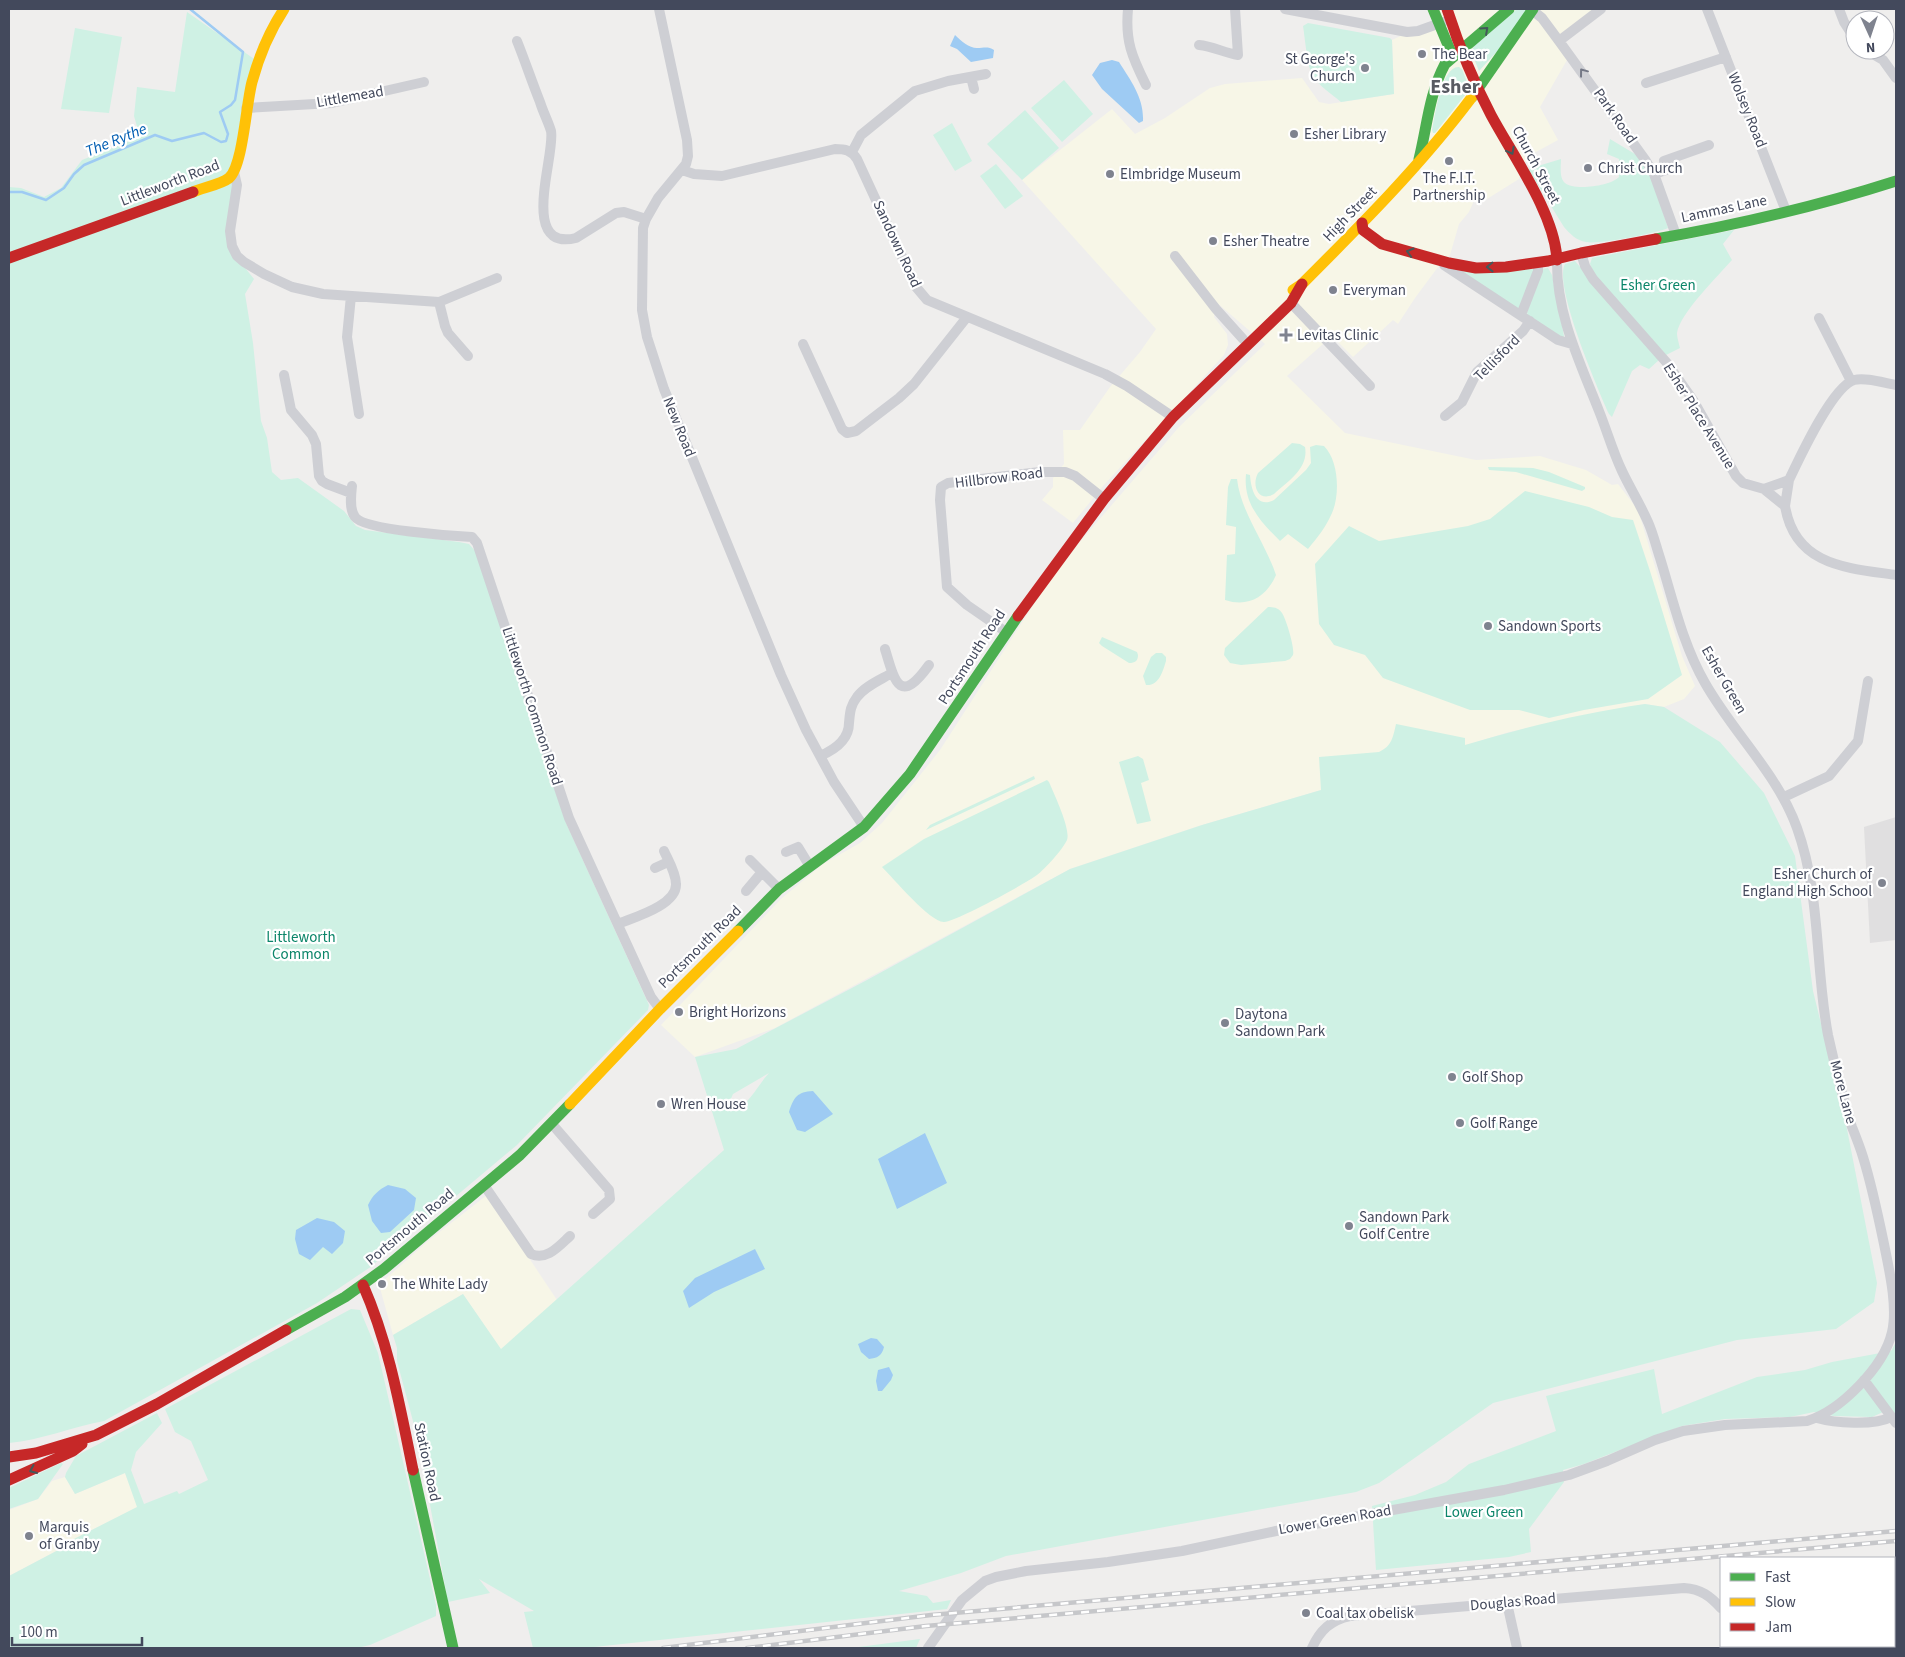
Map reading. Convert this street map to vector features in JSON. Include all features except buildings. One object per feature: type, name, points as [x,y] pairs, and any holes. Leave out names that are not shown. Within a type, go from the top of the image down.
[{"type":"main road","name":"Littleworth Road","points":[[9,258],[228,179],[234,172],[238,159],[246,108],[264,44],[271,28],[284,9]]},
{"type":"main road","points":[[1433,9],[1450,50],[1446,64]]},
{"type":"main road","name":"High Street","points":[[1418,163],[1434,86],[1446,64],[1509,9]]},
{"type":"main road","name":"High Street","points":[[1246,342],[1273,308],[1302,284],[1418,163],[1478,89],[1532,9]]},
{"type":"main road","name":"Church Street","points":[[1449,14],[1461,51],[1478,89],[1549,222],[1557,252],[1557,260]]},
{"type":"main road","name":"Lammas Lane","points":[[1557,260],[1581,253],[1676,235],[1840,199],[1896,181]]},
{"type":"main road","points":[[1362,223],[1363,230],[1382,244]]},
{"type":"main road","points":[[1551,232],[1565,246],[1581,253]]},
{"type":"main road","points":[[1538,262],[1548,246],[1551,232]]},
{"type":"main road","points":[[1344,241],[1382,244],[1438,260],[1476,268],[1506,267],[1557,260]]},
{"type":"main road","name":"High Street","points":[[1246,342],[1291,303],[1302,284]]},
{"type":"main road","name":"Portsmouth Road","points":[[9,1480],[73,1451],[96,1435],[157,1404],[280,1336],[363,1285],[520,1155],[779,889],[864,828],[873,818],[910,774],[1037,588],[1104,499],[1174,417],[1246,342]]},
{"type":"main road","name":"Station Road","points":[[363,1285],[372,1305],[387,1350],[453,1648]]},
{"type":"main road","name":"Portsmouth Road","points":[[9,1457],[36,1453],[96,1435]]},
{"type":"main road","points":[[9,1451],[59,1446]]},
{"type":"street","name":"New Road","points":[[659,9],[687,140],[688,156],[682,170],[658,198],[646,219],[642,237],[642,310],[651,353],[781,675],[820,756],[841,794],[864,828]]},
{"type":"street","points":[[1128,9],[1126,30],[1133,59],[1146,85]]},
{"type":"street","points":[[1199,45],[1210,46],[1239,58],[1234,9]]},
{"type":"street","points":[[1285,9],[1407,32],[1418,31],[1438,24],[1449,14]]},
{"type":"street","name":"Park Road","points":[[1532,9],[1542,18],[1598,92],[1646,160],[1654,174],[1676,235]]},
{"type":"street","points":[[1559,41],[1601,9]]},
{"type":"street","name":"Wolsey Road","points":[[1706,9],[1786,211]]},
{"type":"street","points":[[1839,9],[1845,24]]},
{"type":"street","points":[[517,41],[551,132],[544,184],[543,208],[550,231],[555,236],[571,239],[576,238],[616,213],[624,212],[646,219]]},
{"type":"street","points":[[521,52],[531,47]]},
{"type":"street","points":[[1646,83],[1726,58]]},
{"type":"street","points":[[1884,60],[1896,78]]},
{"type":"street","points":[[682,170],[694,174],[722,176],[835,149],[852,152],[861,134],[915,91],[971,76],[986,74]]},
{"type":"street","points":[[971,76],[974,89]]},
{"type":"street","name":"Littlemead","points":[[246,108],[332,103],[424,82]]},
{"type":"street","points":[[1654,174],[1666,170],[1664,161],[1709,146]]},
{"type":"street","name":"Sandown Road","points":[[852,152],[857,158],[921,295],[927,300],[1105,374],[1174,417]]},
{"type":"street","points":[[234,172],[237,185],[230,231],[232,246],[237,256],[264,274],[292,286],[323,294],[439,302],[497,278]]},
{"type":"street","name":"Esher Place Avenue","points":[[1581,253],[1585,266],[1593,279],[1668,363],[1692,400],[1731,470],[1744,483],[1764,489],[1785,506]]},
{"type":"street","points":[[1175,256],[1216,309],[1246,342]]},
{"type":"street","points":[[1438,260],[1558,340],[1572,344]]},
{"type":"street","name":"Esher Green","points":[[1557,260],[1563,312],[1572,344],[1621,469],[1649,524],[1684,638],[1705,683],[1736,731],[1765,768],[1784,797]]},
{"type":"street","points":[[1521,315],[1538,271],[1538,262]]},
{"type":"street","points":[[351,296],[347,337],[359,414]]},
{"type":"street","points":[[439,302],[445,326],[467,357]]},
{"type":"street","points":[[1291,303],[1370,386]]},
{"type":"street","points":[[803,344],[842,429],[848,433],[856,431],[914,384],[967,317]]},
{"type":"street","points":[[1819,318],[1851,381]]},
{"type":"street","name":"Tellisford","points":[[1445,416],[1462,402],[1477,372],[1523,331],[1530,322]]},
{"type":"street","name":"Littleworth Common Road","points":[[284,375],[291,410],[312,435],[316,444],[319,476],[327,484],[351,490],[351,507],[355,517],[365,524],[440,535],[472,537],[477,543],[569,818],[651,998],[660,1010]]},
{"type":"street","points":[[1896,385],[1863,380],[1851,381],[1841,390],[1814,428],[1789,480],[1785,506],[1787,520],[1794,534],[1804,546],[1817,556],[1848,568],[1896,575]]},
{"type":"street","name":"Hillbrow Road","points":[[1006,632],[967,605],[947,587],[940,500],[941,488],[948,484],[1056,471],[1075,476],[1104,499]]},
{"type":"street","points":[[1764,489],[1789,480]]},
{"type":"street","points":[[885,649],[892,673],[901,686],[907,687],[920,678],[929,665]]},
{"type":"street","points":[[820,756],[841,743],[847,734],[852,705],[864,689],[892,673]]},
{"type":"street","points":[[859,679],[864,689]]},
{"type":"street","points":[[1784,797],[1829,776],[1858,740],[1868,680]]},
{"type":"street","name":"More Lane","points":[[1766,1423],[1792,1422],[1817,1418],[1839,1404],[1864,1380],[1877,1363],[1887,1346],[1894,1318],[1875,1198],[1863,1155],[1843,1098],[1828,1035],[1811,884],[1806,856],[1784,797]]},
{"type":"street","points":[[786,852],[798,847],[810,865]]},
{"type":"street","points":[[618,924],[669,900],[675,893],[676,884],[664,851]]},
{"type":"street","points":[[750,860],[779,889]]},
{"type":"street","points":[[655,868],[668,862]]},
{"type":"street","points":[[746,891],[762,872]]},
{"type":"street","points":[[552,1124],[609,1190],[610,1199],[592,1214]]},
{"type":"street","points":[[484,1185],[531,1254],[537,1257],[544,1256],[570,1236]]},
{"type":"street","points":[[1817,1418],[1829,1421],[1877,1422],[1893,1420],[1864,1380]]},
{"type":"street","name":"Lower Green Road","points":[[928,1648],[962,1600],[985,1581],[996,1577],[1026,1571],[1108,1562],[1173,1552],[1267,1532],[1504,1490],[1569,1475],[1675,1434],[1725,1425],[1766,1423]]},
{"type":"street","name":"Douglas Road","points":[[1312,1648],[1324,1628],[1341,1618],[1684,1588],[1704,1592],[1720,1607]]},
{"type":"street","points":[[1507,1603],[1517,1648]]},
{"type":"shaded area","points":[[1429,9],[1605,9],[1565,40],[1567,60],[1540,107],[1558,140],[1536,152],[1525,162],[1519,179],[1487,199],[1477,194],[1469,212],[1459,224],[1450,255],[1438,267],[1398,324],[1393,320],[1353,357],[1332,336],[1287,376],[1345,433],[1476,460],[1540,456],[1586,470],[1612,485],[1618,484],[1638,510],[1682,656],[1695,686],[1684,699],[1664,707],[1645,704],[1509,732],[1202,825],[1070,869],[775,1028],[695,1057],[661,1025],[781,899],[823,864],[860,843],[882,823],[940,750],[1041,593],[1079,543],[1179,427],[1265,344],[1216,302],[1214,317],[1227,334],[1228,345],[1224,355],[1103,486],[1073,523],[1042,500],[1053,487],[1053,478],[1064,464],[1063,430],[1080,430],[1110,387],[1140,352],[1156,329],[1022,180],[1112,109],[1135,134],[1165,118],[1210,88],[1225,84],[1302,78],[1319,102],[1329,104],[1394,94],[1392,40],[1433,21]]},
{"type":"shaded area","name":"Esher Church of England High School","points":[[1896,817],[1896,940],[1870,943],[1864,827]]},
{"type":"shaded area","points":[[487,1195],[557,1300],[501,1350],[463,1294],[393,1335],[380,1288],[382,1282],[428,1241]]},
{"type":"shaded area","points":[[125,1473],[138,1507],[74,1539],[62,1548],[9,1576],[9,1510],[38,1499],[52,1481],[65,1477],[75,1494]]},
{"type":"green space","points":[[1517,9],[1528,9],[1503,45],[1479,71],[1471,51],[1475,45]]},
{"type":"green space","name":"Littleworth Common","points":[[187,12],[257,61],[230,231],[242,264],[254,279],[245,294],[253,343],[261,421],[267,438],[272,472],[281,480],[298,478],[344,511],[356,526],[365,530],[459,542],[469,544],[476,552],[566,823],[649,1005],[648,1010],[517,1145],[443,1207],[408,1231],[372,1266],[317,1303],[104,1421],[33,1439],[9,1443],[9,187],[21,188],[44,197],[61,188],[82,160],[140,137],[134,116],[137,87],[175,92]]},
{"type":"green space","points":[[1308,23],[1390,38],[1392,40],[1394,94],[1341,102],[1325,90],[1312,74],[1309,64],[1303,26]]},
{"type":"green space","points":[[75,28],[122,37],[109,113],[61,109]]},
{"type":"green space","points":[[1459,67],[1462,69],[1469,90],[1435,133],[1433,133],[1435,114],[1443,83],[1453,69]]},
{"type":"green space","points":[[1064,80],[1093,114],[1062,142],[1031,108]]},
{"type":"green space","points":[[1025,110],[1059,148],[1022,180],[987,144]]},
{"type":"green space","points":[[952,123],[972,161],[955,171],[933,135]]},
{"type":"green space","points":[[1610,139],[1635,154],[1650,172],[1668,228],[1614,240],[1586,242],[1579,240],[1564,227],[1528,169],[1561,159],[1562,178],[1565,183],[1576,187],[1584,187],[1608,183],[1619,177],[1619,159],[1607,154]]},
{"type":"green space","points":[[996,164],[1023,196],[1005,209],[980,176]]},
{"type":"green space","name":"Esher Green","points":[[1734,230],[1723,244],[1732,260],[1685,315],[1677,333],[1680,348],[1666,355],[1595,276],[1590,264],[1592,258]]},
{"type":"green space","name":"Esher Green","points":[[1575,261],[1659,360],[1649,369],[1640,365],[1632,371],[1612,417],[1609,414],[1578,338],[1565,293],[1563,275],[1565,264]]},
{"type":"green space","points":[[1452,266],[1535,269],[1518,309]]},
{"type":"green space","points":[[1548,268],[1552,275],[1563,338],[1527,313],[1541,269]]},
{"type":"green space","points":[[1292,443],[1305,447],[1304,461],[1301,468],[1274,494],[1269,496],[1260,495],[1255,483],[1258,473]]},
{"type":"green space","points":[[1316,445],[1324,446],[1333,460],[1337,488],[1335,506],[1332,513],[1308,549],[1288,534],[1280,541],[1266,527],[1250,503],[1247,494],[1246,474],[1250,475],[1253,491],[1259,500],[1268,502],[1274,500],[1306,470],[1311,463],[1310,447]]},
{"type":"green space","points":[[1488,467],[1533,468],[1549,472],[1585,487],[1585,489],[1582,491],[1516,472],[1489,470]]},
{"type":"green space","points":[[1231,479],[1237,479],[1243,504],[1276,575],[1268,589],[1262,594],[1249,601],[1242,602],[1225,600],[1227,555],[1235,554],[1236,527],[1226,525],[1228,487]]},
{"type":"green space","points":[[1525,491],[1589,507],[1612,517],[1633,520],[1682,675],[1648,699],[1549,718],[1519,710],[1470,710],[1383,678],[1365,655],[1334,645],[1319,624],[1315,564],[1349,526],[1379,541],[1468,526],[1490,519]]},
{"type":"green space","points":[[1268,607],[1278,609],[1284,616],[1293,655],[1285,661],[1241,665],[1230,663],[1224,655],[1225,648]]},
{"type":"green space","points":[[1102,637],[1137,652],[1137,660],[1129,663],[1102,646],[1099,643]]},
{"type":"green space","points":[[1156,653],[1162,653],[1166,657],[1165,665],[1157,680],[1150,685],[1146,685],[1143,676],[1151,657]]},
{"type":"green space","points":[[1645,704],[1664,707],[1720,742],[1764,793],[1795,856],[1813,991],[1847,1129],[1877,1283],[1874,1302],[1836,1329],[1737,1340],[1493,1403],[1379,1483],[1356,1492],[1006,1556],[961,1573],[899,1591],[927,1596],[933,1603],[951,1600],[947,1609],[585,1648],[533,1648],[524,1612],[534,1611],[479,1579],[490,1593],[448,1602],[418,1440],[397,1361],[397,1348],[393,1335],[463,1294],[501,1349],[724,1150],[695,1057],[736,1049],[1070,869],[1202,825],[1321,790],[1319,757],[1379,752],[1389,744],[1396,724],[1465,738],[1465,745],[1554,721]],"holes":[[[769,1073],[749,1099],[733,1111],[730,1101],[733,1094]]]},
{"type":"green space","points":[[1138,756],[1143,759],[1149,780],[1141,783],[1151,821],[1137,824],[1119,762]]},
{"type":"green space","points":[[1034,776],[1035,779],[926,830],[930,825]]},
{"type":"green space","points":[[1047,780],[1067,828],[1067,840],[1054,859],[1037,875],[991,902],[962,916],[944,922],[930,915],[922,908],[882,867],[924,839]]},
{"type":"green space","points":[[351,1309],[360,1310],[378,1353],[436,1605],[436,1616],[370,1645],[357,1648],[9,1648],[9,1576],[62,1548],[74,1539],[137,1507],[125,1473],[75,1494],[65,1477],[76,1456],[157,1413],[162,1423],[136,1452],[131,1470],[144,1504],[177,1491],[179,1494],[208,1480],[191,1441],[175,1432],[165,1409]]},
{"type":"green space","name":"Lower Green","points":[[1896,1342],[1896,1416],[1890,1409],[1872,1417],[1834,1416],[1814,1412],[1790,1417],[1725,1419],[1682,1426],[1584,1464],[1563,1470],[1564,1482],[1529,1529],[1531,1552],[1509,1557],[1376,1570],[1372,1506],[1415,1495],[1446,1482],[1469,1464],[1556,1431],[1546,1396],[1654,1369],[1662,1414],[1757,1377],[1805,1370],[1832,1362],[1891,1351]]},
{"type":"green space","points":[[61,1463],[63,1464],[38,1499],[9,1509],[9,1488]]},
{"type":"green space","points":[[920,1639],[916,1648],[851,1648]]},
{"type":"water","points":[[955,35],[971,47],[994,50],[993,58],[971,62],[957,49],[950,46]]},
{"type":"water","points":[[1112,60],[1119,62],[1139,97],[1143,121],[1139,123],[1102,89],[1092,75],[1100,63]]},
{"type":"water","points":[[813,1091],[833,1114],[805,1132],[797,1130],[789,1112],[791,1107],[797,1096]]},
{"type":"water","points":[[925,1133],[947,1183],[897,1209],[878,1159]]},
{"type":"water","points":[[388,1185],[405,1189],[416,1198],[414,1210],[390,1232],[381,1233],[372,1221],[368,1205],[376,1193]]},
{"type":"water","points":[[317,1218],[334,1222],[345,1231],[343,1243],[332,1254],[323,1247],[310,1260],[299,1254],[295,1239],[296,1230]]},
{"type":"water","points":[[755,1249],[765,1269],[714,1292],[689,1308],[683,1291],[695,1278]]},
{"type":"water","points":[[871,1338],[877,1339],[884,1347],[879,1356],[869,1359],[861,1352],[858,1344]]},
{"type":"water","points":[[889,1367],[893,1375],[891,1380],[882,1391],[878,1391],[876,1381],[878,1370]]},
{"type":"waterway","name":"The Rythe","points":[[9,192],[22,192],[46,200],[64,188],[74,174],[84,165],[155,135],[172,141],[204,133],[221,142],[226,141],[228,134],[220,112],[235,100],[243,52],[190,9]]},
{"type":"railway","points":[[663,1648],[931,1615],[1896,1531]]},
{"type":"railway","points":[[747,1648],[926,1626],[1896,1541]]},
{"type":"traffic: fast","points":[[1433,9],[1450,50],[1450,55],[1445,64]]},
{"type":"traffic: fast","points":[[1419,159],[1435,87],[1445,64],[1509,9]]},
{"type":"traffic: fast","points":[[1472,97],[1533,9]]},
{"type":"traffic: fast","points":[[1656,239],[1717,228],[1777,214],[1837,199],[1896,181]]},
{"type":"traffic: fast","points":[[738,931],[779,889],[864,827],[910,774],[1018,616]]},
{"type":"traffic: fast","points":[[286,1330],[345,1297],[384,1269],[520,1155],[570,1104]]},
{"type":"traffic: fast","points":[[413,1470],[453,1648]]},
{"type":"traffic: slow","points":[[193,192],[226,180],[234,171],[241,148],[255,72],[269,35],[284,9]]},
{"type":"traffic: slow","points":[[1293,290],[1302,284],[1390,194],[1432,147],[1472,97]]},
{"type":"traffic: slow","points":[[570,1104],[660,1009],[738,931]]},
{"type":"traffic: jam","points":[[1447,9],[1461,50],[1478,89],[1541,205],[1549,224],[1557,260]]},
{"type":"traffic: jam","points":[[9,258],[193,192]]},
{"type":"traffic: jam","points":[[1362,223],[1363,230],[1382,244],[1449,263],[1476,268],[1506,267],[1548,261],[1656,239]]},
{"type":"traffic: jam","points":[[1018,616],[1104,499],[1173,417],[1291,303],[1302,284]]},
{"type":"traffic: jam","points":[[363,1285],[387,1353],[413,1470]]},
{"type":"traffic: jam","points":[[9,1457],[36,1453],[96,1435],[157,1404],[286,1330]]},
{"type":"traffic: jam","points":[[9,1480],[73,1451],[82,1444]]},
{"type":"place","name":"The Bear","points":[[1422,54]]},
{"type":"place","name":"St George's Church","points":[[1365,68]]},
{"type":"place","name":"Esher Library","points":[[1294,134]]},
{"type":"place","name":"The F.I.T. Partnership","points":[[1449,161]]},
{"type":"place","name":"Christ Church","points":[[1588,168]]},
{"type":"place","name":"Elmbridge Museum","points":[[1110,174]]},
{"type":"place","name":"Esher Theatre","points":[[1213,241]]},
{"type":"place","name":"Everyman","points":[[1333,290]]},
{"type":"place","name":"Levitas Clinic","points":[[1286,335]]},
{"type":"place","name":"Sandown Sports","points":[[1488,626]]},
{"type":"place","name":"Esher Church of England High School","points":[[1882,883]]},
{"type":"place","name":"Bright Horizons","points":[[679,1012]]},
{"type":"place","name":"Daytona Sandown Park","points":[[1225,1023]]},
{"type":"place","name":"Golf Shop","points":[[1452,1077]]},
{"type":"place","name":"Wren House","points":[[661,1104]]},
{"type":"place","name":"Golf Range","points":[[1460,1123]]},
{"type":"place","name":"Sandown Park Golf Centre","points":[[1349,1226]]},
{"type":"place","name":"The White Lady","points":[[382,1284]]},
{"type":"place","name":"Marquis of Granby","points":[[29,1536]]},
{"type":"place","name":"Coal tax obelisk","points":[[1306,1613]]},
{"type":"district","name":"Esher","points":[[1455,87]]}]
